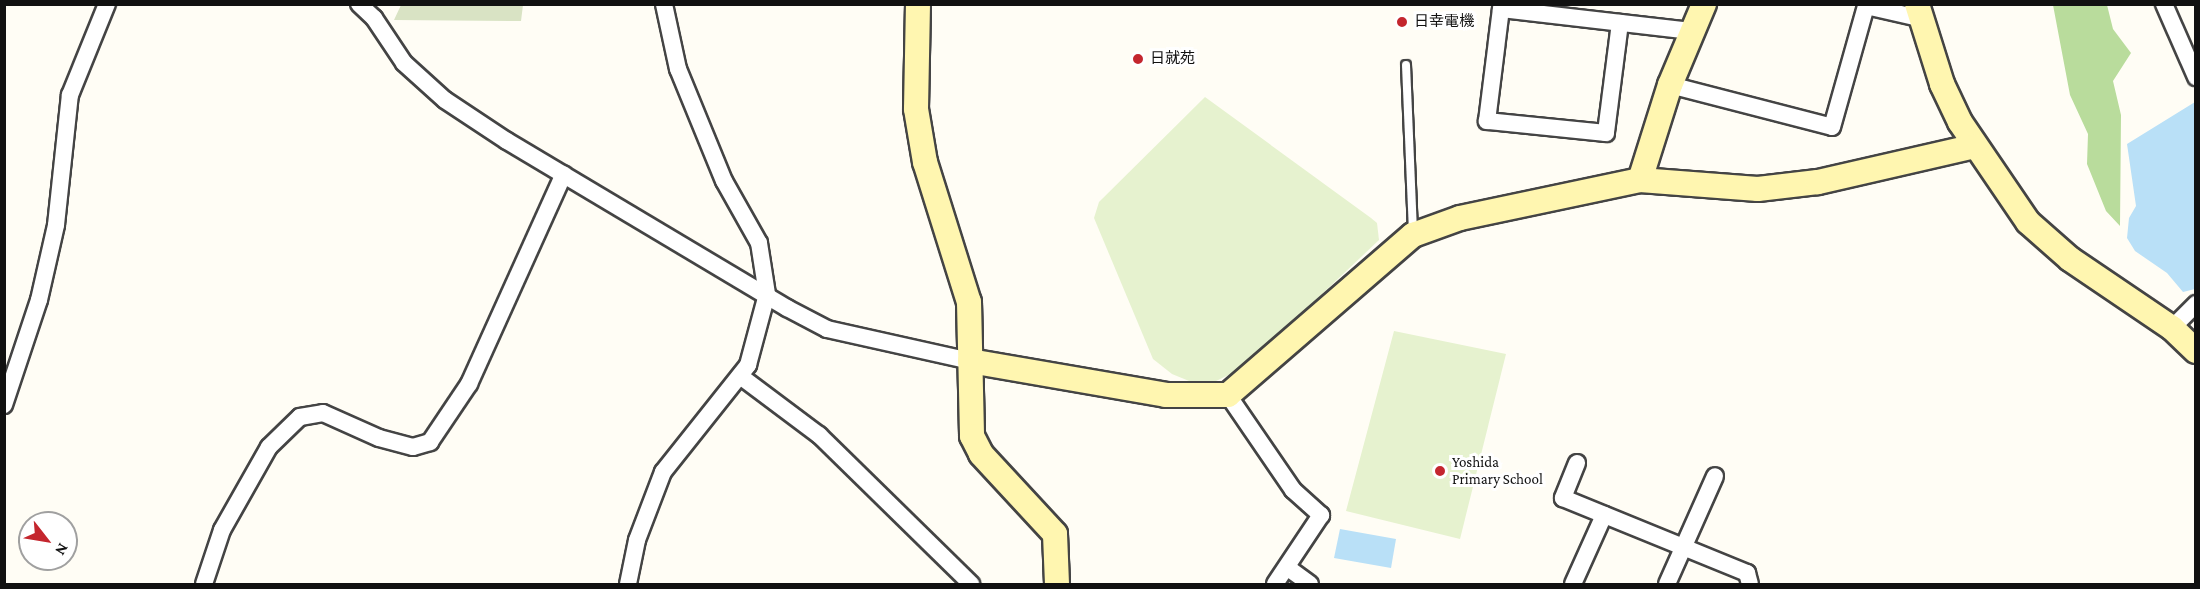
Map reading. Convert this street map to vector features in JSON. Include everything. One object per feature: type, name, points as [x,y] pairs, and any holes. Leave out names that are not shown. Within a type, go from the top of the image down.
[{"type":"street","points":[[4,405],[39,300],[56,225],[70,94],[107,4]]},
{"type":"street","points":[[359,4],[374,18],[404,63],[445,100],[564,174],[827,329],[970,362],[1166,395],[1228,395],[1413,235],[1460,218],[1640,180],[1758,189],[1818,182],[1975,146]]},
{"type":"street","points":[[628,585],[637,540],[663,472],[740,376],[758,338],[767,294],[759,243],[724,181],[678,69],[664,4]]},
{"type":"street","points":[[918,4],[916,109],[925,162],[969,302],[972,436],[981,454],[1055,534],[1057,585]]},
{"type":"street","points":[[1640,180],[1670,84],[1690,31],[1704,4]]},
{"type":"street","points":[[2164,4],[2196,77]]},
{"type":"street","points":[[1670,84],[1832,127],[1864,5],[1918,11],[1942,84],[1975,146],[2028,222],[2070,259],[2172,328],[2196,351]]},
{"type":"street","points":[[1620,23],[1606,133],[1486,121],[1501,9],[1690,31]]},
{"type":"street","points":[[204,585],[222,530],[269,447],[300,417],[323,413],[390,441],[413,447],[430,442],[469,384],[564,174]]},
{"type":"street","points":[[2172,328],[2196,304]]},
{"type":"street","points":[[740,376],[819,435],[971,585]]},
{"type":"street","points":[[1228,395],[1293,490],[1321,515],[1275,585]]},
{"type":"street","points":[[1577,463],[1563,498],[1747,573],[1750,585]]},
{"type":"street","points":[[1667,585],[1715,477]]},
{"type":"street","points":[[1573,585],[1604,515]]},
{"type":"street","points":[[1288,568],[1310,585]]},
{"type":"lane","points":[[1406,65],[1413,235]]},
{"type":"green space","points":[[401,4],[523,5],[521,21],[394,20]]},
{"type":"green space","points":[[2053,5],[2107,5],[2113,29],[2131,53],[2113,81],[2121,115],[2120,226],[2106,211],[2087,164],[2088,134],[2070,95]]},
{"type":"green space","points":[[1205,97],[1371,218],[1377,223],[1379,240],[1245,367],[1214,382],[1194,383],[1172,374],[1153,359],[1094,218],[1099,202]]},
{"type":"green space","points":[[1394,331],[1506,354],[1460,539],[1346,511]]},
{"type":"water","points":[[2195,102],[2195,289],[2183,292],[2167,273],[2135,251],[2127,238],[2129,218],[2136,206],[2127,144]]},
{"type":"water","points":[[1340,529],[1396,539],[1391,568],[1334,558]]},
{"type":"place","name":"日幸電機","points":[[1402,22]]},
{"type":"place","name":"日就苑","points":[[1138,59]]},
{"type":"place","name":"Yoshida Primary School","points":[[1440,471]]}]
